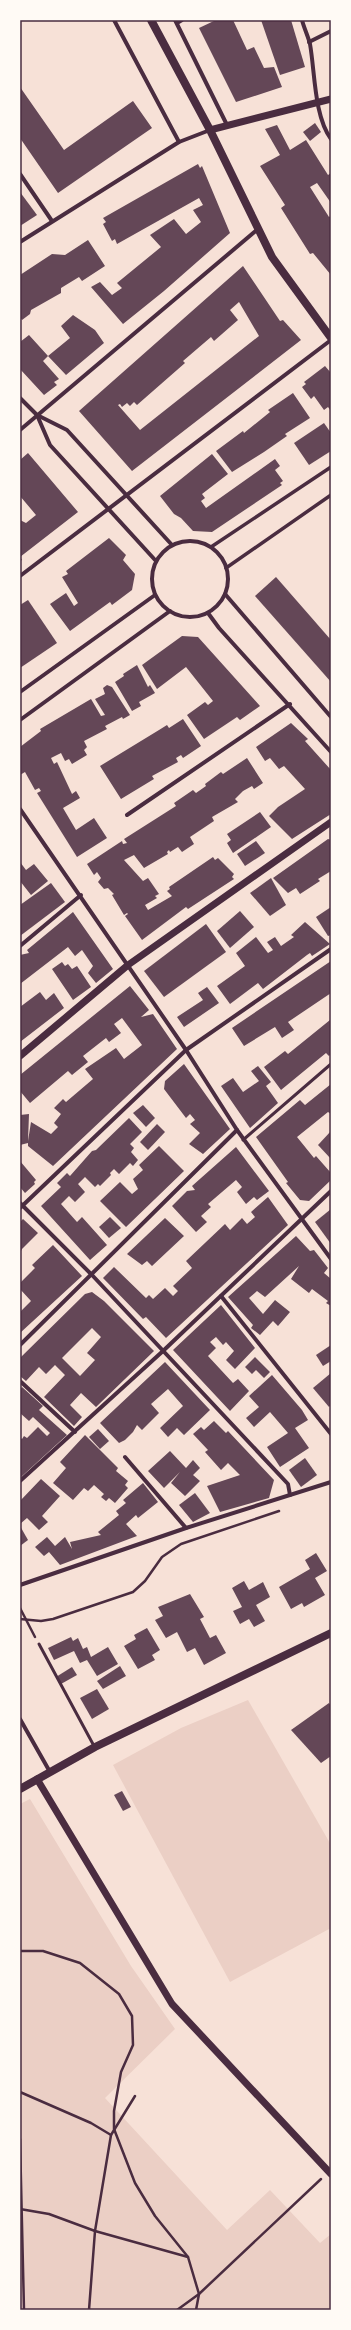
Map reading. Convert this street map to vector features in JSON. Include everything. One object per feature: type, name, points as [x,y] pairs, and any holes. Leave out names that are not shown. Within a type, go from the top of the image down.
[{"type":"main road","points":[[151,20],[210,130],[258,229],[279,268],[331,339]]},
{"type":"main road","points":[[20,1789],[95,1747],[331,1634]]},
{"type":"street","points":[[114,20],[179,142]]},
{"type":"street","points":[[182,20],[176,21],[227,125]]},
{"type":"street","points":[[302,20],[309,42],[318,102],[326,132],[331,139]]},
{"type":"street","points":[[309,42],[331,31]]},
{"type":"street","points":[[20,242],[179,142],[227,125],[331,98]]},
{"type":"street","points":[[20,174],[52,221]]},
{"type":"street","points":[[20,430],[258,229]]},
{"type":"street","points":[[20,576],[331,339]]},
{"type":"street","points":[[20,398],[36,415],[50,445],[107,510],[156,561]]},
{"type":"street","points":[[36,415],[67,430],[172,545]]},
{"type":"street","points":[[211,547],[331,467]]},
{"type":"street","points":[[226,568],[331,495]]},
{"type":"street","points":[[186,541],[198,541],[211,547],[222,557],[226,568],[228,583],[225,594],[218,605],[208,613],[197,617],[185,617],[170,611],[155,595],[152,579],[156,561],[172,545],[186,541]]},
{"type":"street","points":[[225,594],[331,717]]},
{"type":"street","points":[[20,692],[155,595]]},
{"type":"street","points":[[20,720],[170,611]]},
{"type":"street","points":[[208,613],[219,628],[290,704],[331,752]]},
{"type":"street","points":[[127,815],[290,704]]},
{"type":"street","points":[[21,812],[81,896],[186,1050],[237,1130],[331,1259]]},
{"type":"street","points":[[20,1056],[128,965],[331,822]]},
{"type":"street","points":[[20,946],[81,896]]},
{"type":"street","points":[[290,1495],[288,1484],[92,1275],[21,1206],[186,1050],[331,949]]},
{"type":"street","points":[[20,1345],[237,1130]]},
{"type":"street","points":[[20,1482],[163,1351],[331,1191]]},
{"type":"street","points":[[221,1296],[331,1434]]},
{"type":"street","points":[[20,1381],[75,1432]]},
{"type":"street","points":[[125,1457],[186,1528]]},
{"type":"street","points":[[20,1585],[186,1528],[331,1482]]},
{"type":"street","points":[[20,1719],[50,1772]]},
{"type":"street","points":[[37,1779],[172,2004],[330,2173]]},
{"type":"lane","points":[[237,1130],[244,1140],[331,1064]]},
{"type":"lane","points":[[39,1644],[95,1747]]},
{"type":"path","points":[[20,1619],[41,1621],[53,1619],[124,1596],[139,1587],[162,1557],[181,1544],[282,1510]]},
{"type":"path","points":[[20,1608],[39,1644]]},
{"type":"path","points":[[20,1950],[43,1951],[80,1963],[119,1994],[132,2016],[133,2045],[121,2072],[114,2111],[114,2129],[135,2183],[155,2216],[188,2257],[199,2294],[196,2310]]},
{"type":"path","points":[[20,2092],[90,2123],[111,2135]]},
{"type":"path","points":[[89,2310],[95,2231],[111,2135],[135,2096]]},
{"type":"path","points":[[20,2139],[24,2310]]},
{"type":"path","points":[[177,2310],[199,2294],[330,2173]]},
{"type":"path","points":[[21,2210],[49,2214],[95,2231],[188,2257]]},
{"type":"shaded area","points":[[248,1700],[331,1845],[331,1928],[230,1982],[113,1765],[181,1728]]},
{"type":"shaded area","points":[[30,1799],[131,1966],[175,2029],[105,2098],[227,2230],[270,2190],[320,2243],[331,2234],[331,2310],[20,2310],[20,1804]]},
{"type":"building","points":[[216,20],[233,20],[247,50],[254,47],[264,68],[274,67],[282,87],[236,102],[199,28]]},
{"type":"building","points":[[261,20],[291,20],[305,67],[280,75]]},
{"type":"building","points":[[20,87],[64,150],[133,101],[152,128],[58,193],[20,138]]},
{"type":"building","points":[[315,123],[321,132],[310,141],[303,132]]},
{"type":"building","points":[[277,125],[290,150],[306,140],[328,175],[331,173],[331,203],[317,183],[310,187],[329,217],[331,216],[331,275],[313,253],[310,254],[281,208],[285,205],[260,166],[280,155],[265,129]]},
{"type":"building","points":[[198,164],[200,168],[202,166],[230,233],[164,291],[123,324],[91,287],[100,282],[112,295],[122,288],[117,283],[161,247],[150,235],[174,219],[186,234],[201,222],[193,210],[203,205],[199,198],[117,244],[115,239],[112,241],[103,224],[106,222],[103,218]]},
{"type":"building","points":[[20,192],[37,215],[20,226]]},
{"type":"building","points":[[88,240],[105,266],[82,281],[79,277],[61,288],[61,293],[31,310],[30,314],[22,320],[20,317],[20,275],[52,254],[65,255]]},
{"type":"building","points":[[243,266],[280,321],[283,320],[301,340],[132,471],[79,411]],"holes":[[[239,302],[259,336],[140,430],[118,405],[120,404],[122,407],[127,403],[130,406],[134,402],[137,405],[185,363],[183,361],[211,337],[214,341],[238,320],[230,310]]]},
{"type":"building","points":[[73,315],[95,330],[104,343],[66,375],[48,356],[70,338],[61,326]]},
{"type":"building","points":[[29,335],[48,356],[43,361],[59,379],[54,382],[57,385],[44,395],[20,369],[20,342]]},
{"type":"building","points":[[325,366],[331,373],[331,411],[328,407],[324,410],[314,396],[311,399],[302,387],[306,384],[304,382]]},
{"type":"building","points":[[293,393],[310,418],[285,434],[287,436],[264,452],[232,472],[216,451],[243,431],[244,433],[270,412],[268,410]]},
{"type":"building","points":[[324,423],[331,433],[331,451],[309,465],[294,443]]},
{"type":"building","points":[[28,453],[78,512],[20,557],[20,520],[26,523],[36,515],[20,496],[20,460]]},
{"type":"building","points":[[212,454],[228,474],[202,494],[205,498],[201,501],[206,508],[275,459],[280,466],[275,470],[283,481],[280,483],[282,485],[212,532],[193,531],[181,518],[174,514],[160,496]]},
{"type":"building","points":[[109,538],[126,555],[123,560],[135,574],[132,590],[112,605],[110,602],[70,631],[50,604],[66,593],[74,606],[78,603],[62,577],[68,574],[66,571]]},
{"type":"building","points":[[276,577],[331,640],[331,682],[255,596]]},
{"type":"building","points":[[28,600],[57,643],[20,668],[20,605]]},
{"type":"building","points":[[182,636],[198,637],[260,706],[240,720],[237,717],[204,739],[187,715],[205,702],[208,705],[213,701],[186,667],[157,689],[142,665]]},
{"type":"building","points":[[137,665],[148,687],[150,685],[155,693],[139,702],[141,706],[132,711],[115,682],[124,676],[123,674]]},
{"type":"building","points":[[107,685],[112,687],[130,715],[123,719],[122,717],[105,726],[107,729],[84,741],[87,747],[84,750],[87,755],[72,764],[69,759],[65,761],[61,753],[51,758],[54,764],[57,762],[72,794],[76,791],[80,798],[63,808],[76,830],[94,818],[107,838],[77,857],[37,793],[41,791],[39,788],[35,790],[25,772],[20,775],[20,747],[41,731],[40,729],[91,699],[101,716],[105,715],[95,699],[105,694],[103,688]]},
{"type":"building","points":[[183,719],[201,746],[183,758],[181,755],[176,758],[178,762],[152,776],[154,779],[121,799],[100,766],[167,725],[169,728]]},
{"type":"building","points":[[291,723],[308,739],[305,741],[331,770],[331,814],[292,839],[269,816],[278,807],[305,789],[284,766],[279,769],[270,758],[265,761],[256,747]]},
{"type":"building","points":[[247,758],[263,783],[254,789],[252,786],[243,791],[235,799],[238,802],[212,817],[214,821],[190,837],[194,844],[182,852],[178,847],[170,852],[169,850],[167,852],[168,854],[144,868],[134,855],[124,860],[143,881],[148,878],[159,894],[155,896],[157,898],[145,905],[148,910],[172,896],[167,891],[170,889],[169,887],[213,857],[215,860],[218,858],[234,874],[232,877],[234,879],[188,909],[186,907],[142,940],[125,916],[128,914],[127,913],[124,915],[112,895],[114,894],[108,888],[104,889],[98,882],[101,878],[97,872],[94,875],[87,864],[122,841],[123,844],[127,843],[124,839],[176,806],[174,803],[193,790],[196,793],[221,772],[223,774]]},
{"type":"building","points":[[260,812],[271,827],[233,853],[227,843],[231,840],[227,834]]},
{"type":"building","points":[[328,839],[331,840],[331,871],[318,879],[320,881],[300,894],[296,888],[288,893],[273,878]]},
{"type":"building","points":[[256,841],[265,853],[245,866],[237,854]]},
{"type":"building","points":[[20,862],[26,870],[34,864],[48,881],[31,895],[20,881]]},
{"type":"building","points":[[271,878],[286,905],[270,916],[250,893]]},
{"type":"building","points":[[51,883],[65,902],[20,936],[20,905]]},
{"type":"building","points":[[331,907],[331,935],[328,936],[316,917]]},
{"type":"building","points":[[240,911],[254,927],[230,948],[217,931]]},
{"type":"building","points":[[73,912],[113,969],[96,983],[88,973],[93,966],[82,950],[75,956],[68,947],[20,984],[20,955],[29,953],[27,950]]},
{"type":"building","points":[[305,922],[330,944],[312,956],[310,953],[307,955],[263,989],[258,983],[230,1004],[217,986],[245,966],[236,953],[256,937],[268,953],[273,950],[267,942],[275,937],[281,946],[294,937],[291,935]]},
{"type":"building","points":[[206,924],[226,952],[164,997],[144,971]]},
{"type":"building","points":[[331,961],[331,993],[288,1022],[294,1030],[282,1038],[275,1027],[244,1046],[232,1028]]},
{"type":"building","points":[[62,962],[65,966],[68,964],[72,969],[77,966],[91,987],[73,1000],[52,969]]},
{"type":"building","points":[[130,986],[149,1010],[141,1017],[153,1014],[177,1049],[53,1166],[28,1146],[28,1143],[20,1145],[20,1115],[29,1114],[28,1141],[31,1122],[51,1134],[58,1127],[54,1123],[61,1114],[54,1108],[63,1099],[66,1102],[93,1079],[85,1069],[116,1048],[124,1059],[142,1045],[122,1018],[114,1024],[121,1033],[109,1042],[106,1038],[83,1056],[88,1062],[72,1075],[68,1071],[30,1103],[20,1091],[20,1075]]},
{"type":"building","points":[[207,987],[219,1003],[184,1027],[177,1017],[203,1000],[198,993]]},
{"type":"building","points":[[40,992],[46,1000],[54,993],[64,1008],[20,1042],[20,1007]]},
{"type":"building","points":[[330,1020],[331,1054],[329,1056],[326,1053],[281,1090],[264,1067],[285,1051],[288,1054]]},
{"type":"building","points":[[184,1064],[230,1129],[203,1154],[189,1144],[200,1133],[190,1124],[195,1120],[190,1114],[186,1118],[164,1089],[165,1081]]},
{"type":"building","points":[[258,1066],[271,1082],[266,1086],[278,1103],[250,1128],[221,1086],[233,1078],[243,1092],[259,1081],[251,1071]]},
{"type":"building","points":[[331,1084],[331,1114],[328,1112],[297,1137],[314,1158],[316,1156],[331,1173],[331,1180],[309,1201],[300,1200],[286,1183],[288,1182],[256,1137],[300,1100],[305,1105]]},
{"type":"building","points":[[143,1105],[155,1118],[146,1127],[133,1113]]},
{"type":"building","points":[[129,1118],[142,1132],[130,1144],[134,1148],[131,1152],[138,1160],[133,1166],[130,1163],[119,1174],[114,1169],[110,1173],[111,1175],[100,1186],[98,1184],[95,1187],[85,1177],[78,1184],[85,1192],[75,1202],[69,1196],[61,1204],[77,1222],[82,1217],[107,1245],[90,1260],[41,1206],[61,1187],[57,1183],[67,1173],[70,1176],[92,1151],[96,1150]]},
{"type":"building","points":[[157,1124],[165,1132],[148,1150],[140,1142]]},
{"type":"building","points":[[331,1131],[331,1159],[318,1145]]},
{"type":"building","points":[[159,1146],[184,1171],[126,1227],[100,1201],[120,1182],[132,1194],[138,1189],[133,1179],[143,1170],[139,1165]]},
{"type":"building","points":[[236,1147],[269,1191],[257,1200],[254,1197],[246,1204],[237,1192],[242,1187],[236,1180],[208,1204],[211,1207],[201,1216],[207,1222],[196,1232],[172,1206],[187,1191],[195,1190],[192,1186]]},
{"type":"building","points":[[20,1161],[36,1180],[34,1182],[35,1184],[25,1193],[20,1187]]},
{"type":"building","points":[[268,1197],[288,1225],[166,1338],[146,1317],[143,1319],[103,1278],[114,1267],[146,1298],[149,1295],[153,1299],[165,1288],[173,1296],[178,1291],[173,1286],[192,1268],[186,1261],[225,1224],[230,1230],[242,1218],[247,1224],[255,1217],[251,1212]]},
{"type":"building","points":[[331,1209],[331,1244],[315,1222]]},
{"type":"building","points":[[110,1217],[121,1228],[109,1238],[99,1227]]},
{"type":"building","points":[[165,1218],[184,1236],[152,1266],[147,1261],[142,1265],[127,1254]]},
{"type":"building","points":[[23,1219],[38,1233],[20,1253],[20,1222]]},
{"type":"building","points":[[296,1236],[310,1251],[314,1250],[328,1268],[324,1273],[331,1279],[331,1306],[326,1303],[328,1301],[312,1289],[309,1293],[291,1279],[299,1266],[265,1297],[257,1291],[249,1298],[263,1314],[275,1300],[290,1312],[278,1326],[273,1321],[260,1335],[251,1328],[253,1325],[228,1297]]},
{"type":"building","points":[[53,1245],[82,1276],[20,1333],[20,1312],[31,1301],[20,1289],[20,1283],[35,1268],[32,1265]]},
{"type":"building","points":[[92,1292],[104,1301],[154,1351],[96,1407],[81,1393],[70,1405],[82,1417],[74,1426],[44,1397],[65,1375],[55,1365],[46,1374],[39,1367],[26,1381],[20,1376],[20,1358],[85,1294]],"holes":[[[92,1328],[101,1337],[87,1353],[95,1360],[80,1376],[62,1358]]]},
{"type":"building","points":[[221,1305],[255,1348],[235,1369],[226,1360],[234,1351],[226,1342],[223,1345],[216,1337],[210,1342],[216,1348],[208,1356],[233,1383],[238,1379],[249,1391],[230,1411],[173,1350]]},
{"type":"building","points":[[331,1345],[331,1361],[323,1366],[316,1355]]},
{"type":"building","points":[[255,1357],[270,1372],[264,1378],[256,1370],[252,1374],[245,1367]]},
{"type":"building","points":[[165,1362],[210,1410],[184,1435],[177,1428],[168,1437],[160,1428],[183,1406],[168,1389],[151,1404],[159,1413],[142,1430],[137,1425],[133,1432],[125,1440],[119,1443],[100,1423]]},
{"type":"building","points":[[331,1373],[331,1405],[329,1407],[313,1388]]},
{"type":"building","points":[[272,1375],[302,1410],[308,1420],[295,1428],[309,1448],[280,1467],[267,1447],[288,1433],[270,1412],[254,1427],[246,1418],[259,1407],[249,1396]]},
{"type":"building","points":[[22,1387],[43,1406],[39,1410],[67,1435],[20,1478],[20,1438],[22,1439],[24,1436],[27,1438],[38,1427],[47,1436],[50,1433],[33,1417],[29,1421],[20,1413],[20,1390]]},
{"type":"building","points":[[214,1421],[226,1433],[228,1431],[274,1480],[269,1498],[220,1512],[207,1486],[240,1475],[228,1463],[221,1470],[205,1452],[208,1450],[193,1434],[201,1427],[204,1430]]},
{"type":"building","points":[[98,1429],[109,1441],[100,1449],[89,1437]]},
{"type":"building","points":[[85,1435],[118,1468],[116,1471],[128,1481],[125,1485],[128,1488],[115,1503],[109,1498],[106,1501],[101,1497],[104,1494],[94,1485],[88,1491],[84,1488],[73,1500],[53,1483],[66,1468],[60,1462]]},
{"type":"building","points":[[170,1451],[186,1468],[193,1460],[200,1468],[193,1475],[200,1481],[185,1496],[171,1483],[180,1472],[164,1488],[148,1471]]},
{"type":"building","points":[[305,1458],[317,1475],[301,1487],[289,1470]]},
{"type":"building","points":[[41,1479],[60,1496],[42,1516],[48,1522],[39,1530],[27,1518],[20,1524],[20,1501]]},
{"type":"building","points":[[143,1483],[158,1502],[138,1518],[136,1515],[126,1524],[137,1536],[60,1565],[49,1552],[44,1556],[35,1547],[47,1537],[55,1546],[65,1537],[72,1549],[70,1542],[101,1535],[98,1532],[119,1515],[116,1511],[126,1503],[123,1500]]},
{"type":"building","points":[[195,1493],[210,1513],[193,1522],[179,1505]]},
{"type":"building","points":[[20,1526],[28,1540],[20,1546]]},
{"type":"building","points":[[316,1553],[327,1571],[315,1578],[325,1595],[304,1607],[302,1603],[291,1609],[279,1587],[310,1569],[305,1560]]},
{"type":"building","points":[[244,1581],[249,1590],[263,1582],[270,1597],[256,1605],[265,1621],[254,1627],[249,1619],[240,1624],[233,1611],[242,1607],[232,1588]]},
{"type":"building","points":[[190,1594],[204,1617],[200,1619],[210,1638],[216,1635],[226,1653],[204,1665],[195,1648],[187,1652],[177,1632],[166,1638],[155,1620],[163,1616],[158,1607]]},
{"type":"building","points":[[147,1628],[160,1650],[152,1655],[155,1660],[138,1669],[124,1646],[136,1639],[134,1635]]},
{"type":"building","points":[[71,1637],[73,1641],[78,1638],[83,1649],[87,1647],[91,1657],[108,1647],[118,1664],[97,1676],[87,1660],[80,1663],[74,1651],[54,1660],[48,1648]]},
{"type":"building","points":[[120,1666],[126,1676],[103,1689],[97,1681]]},
{"type":"building","points":[[72,1667],[77,1675],[61,1684],[56,1677]]},
{"type":"building","points":[[97,1689],[109,1709],[92,1719],[80,1698]]},
{"type":"building","points":[[329,1703],[331,1706],[331,1756],[321,1763],[291,1730]]},
{"type":"building","points":[[122,1791],[131,1807],[123,1811],[114,1795]]}]
